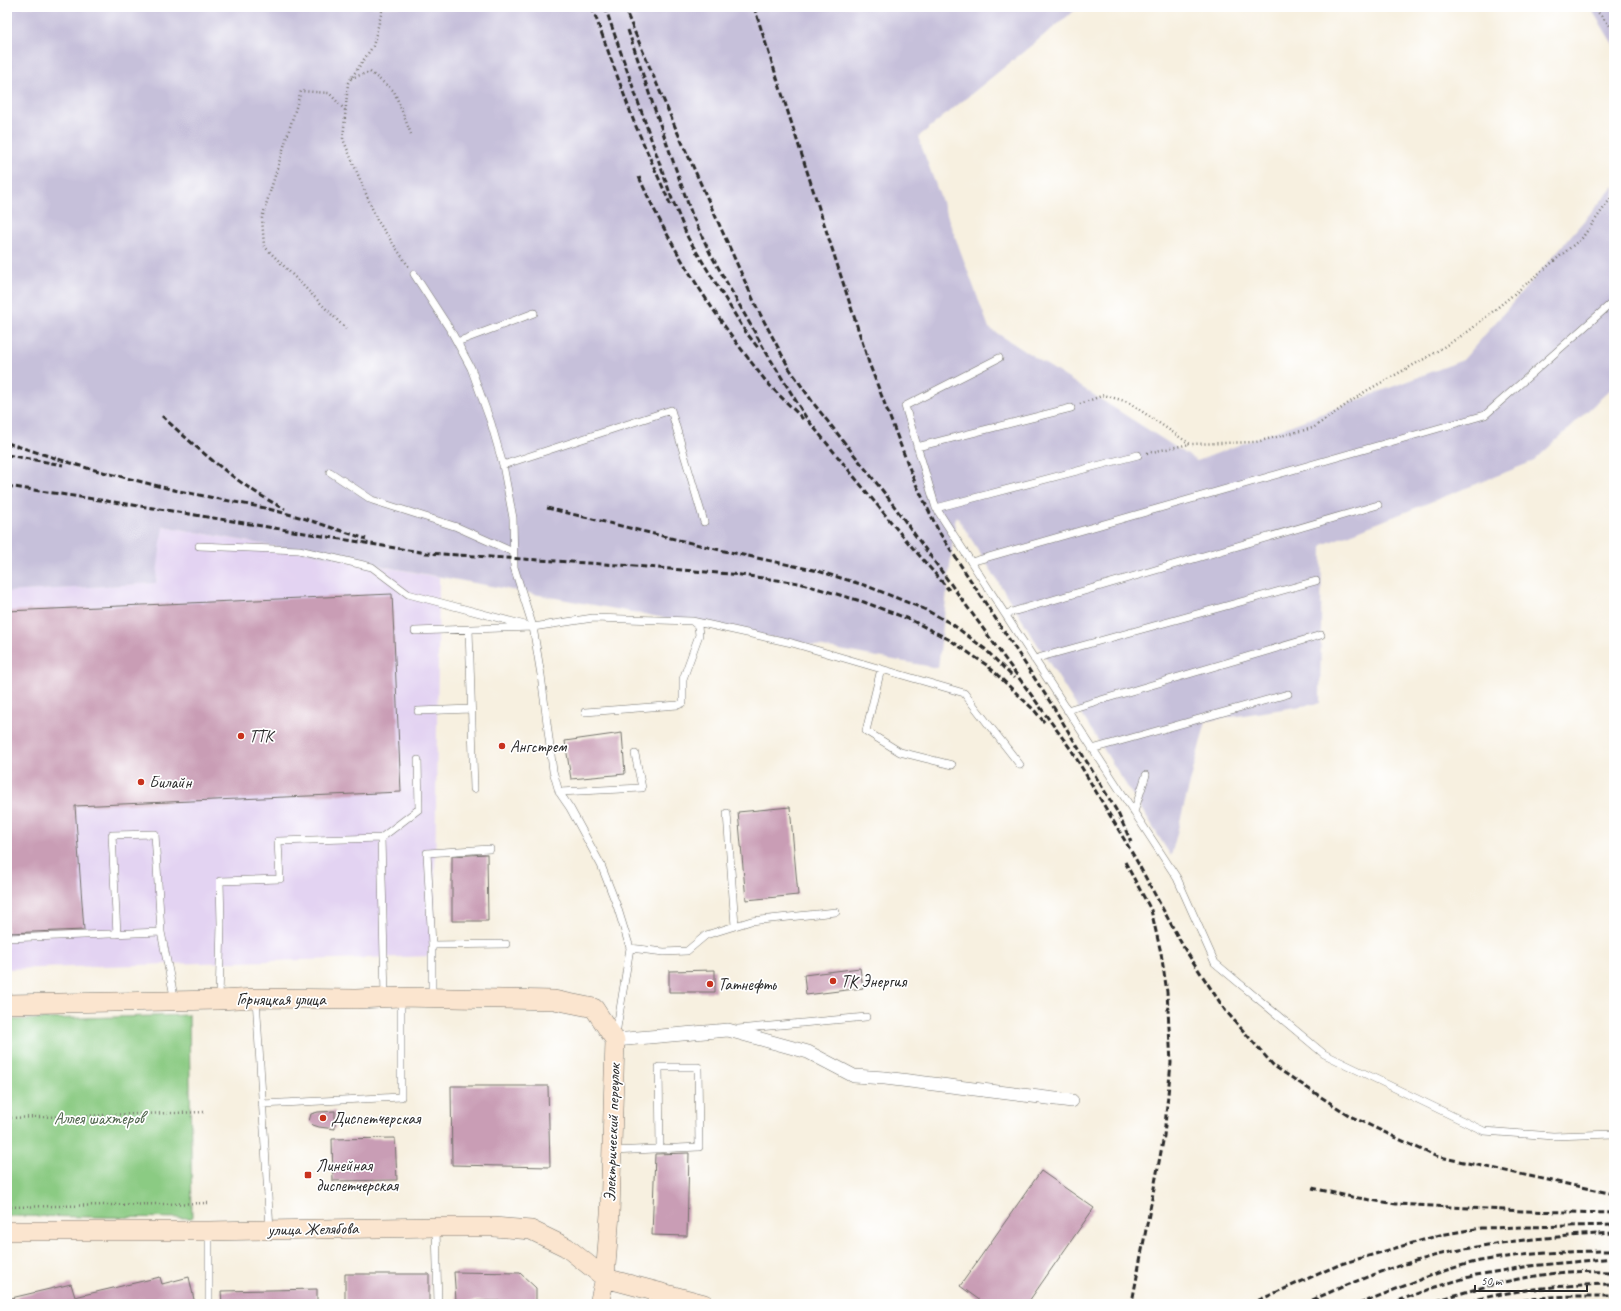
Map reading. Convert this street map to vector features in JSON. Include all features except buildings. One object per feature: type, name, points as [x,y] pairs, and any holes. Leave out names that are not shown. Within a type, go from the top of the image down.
[{"type":"street","name":"Горняцкая улица","points":[[7,1004],[256,998],[356,999],[393,997],[554,1000]]},
{"type":"street","name":"Электрический переулок","points":[[554,1000],[594,1008],[615,1040],[610,1214],[605,1278],[599,1304]]},
{"type":"street","points":[[615,1040],[728,1030],[808,1052],[854,1076],[885,1078],[1072,1101]]},
{"type":"street","name":"улица Желябова","points":[[7,1231],[209,1231],[494,1227],[531,1230],[566,1247],[605,1278]]},
{"type":"street","points":[[605,1278],[704,1304]]},
{"type":"lane","points":[[414,274],[457,342],[471,368],[491,423],[503,465],[512,518],[514,567],[533,628],[541,674],[553,771],[559,792],[570,808],[601,865],[617,906],[630,948],[615,1040]]},
{"type":"lane","points":[[971,562],[1485,414],[1614,301]]},
{"type":"lane","points":[[457,342],[534,313]]},
{"type":"lane","points":[[999,358],[904,406],[936,508],[1177,878],[1214,963],[1324,1054],[1484,1131],[1553,1136],[1614,1134]]},
{"type":"lane","points":[[917,447],[1071,408]]},
{"type":"lane","points":[[503,465],[671,410],[704,522]]},
{"type":"lane","points":[[936,508],[1138,455]]},
{"type":"lane","points":[[330,472],[372,500],[457,527],[513,552]]},
{"type":"lane","points":[[1005,614],[1378,505]]},
{"type":"lane","points":[[199,546],[300,550],[372,567],[408,594],[533,628]]},
{"type":"lane","points":[[1034,659],[1316,581]]},
{"type":"lane","points":[[415,631],[533,628],[592,618],[692,621],[792,643],[964,693],[1020,765]]},
{"type":"lane","points":[[584,712],[678,705],[682,703],[683,679],[699,635],[698,626],[692,621]]},
{"type":"lane","points":[[469,629],[474,789]]},
{"type":"lane","points":[[1067,710],[1321,635]]},
{"type":"lane","points":[[881,669],[866,731],[900,752],[952,765]]},
{"type":"lane","points":[[1092,748],[1288,694]]},
{"type":"lane","points":[[418,711],[471,709]]},
{"type":"lane","points":[[559,792],[642,788],[635,754]]},
{"type":"lane","points":[[219,1000],[221,924],[220,881],[280,879],[278,841],[381,838],[419,809],[418,760]]},
{"type":"lane","points":[[1134,812],[1146,775]]},
{"type":"lane","points":[[727,813],[735,926]]},
{"type":"lane","points":[[117,934],[112,834],[155,834],[161,932],[175,1001]]},
{"type":"lane","points":[[262,1104],[401,1097],[381,838]]},
{"type":"lane","points":[[432,998],[432,944],[427,853],[490,849]]},
{"type":"lane","points":[[630,948],[664,952],[687,951],[706,935],[751,921],[836,912]]},
{"type":"lane","points":[[7,938],[161,932]]},
{"type":"lane","points":[[432,944],[506,944]]},
{"type":"lane","points":[[256,998],[270,1229]]},
{"type":"lane","points":[[728,1030],[866,1018]]},
{"type":"lane","points":[[612,1151],[660,1149],[699,1147],[698,1067],[659,1067],[660,1149]]},
{"type":"lane","points":[[436,1227],[438,1304]]},
{"type":"lane","points":[[209,1231],[209,1304]]},
{"type":"path","points":[[383,7],[373,46],[348,83],[343,139],[377,220],[414,274]]},
{"type":"path","points":[[1593,7],[1614,30]]},
{"type":"path","points":[[351,78],[370,72],[394,91],[411,134]]},
{"type":"path","points":[[345,110],[329,93],[301,91],[262,218],[264,246],[348,331]]},
{"type":"path","points":[[1138,455],[1190,444],[1256,442],[1313,428],[1366,391],[1426,358],[1469,331],[1582,238],[1614,194]]},
{"type":"path","points":[[1071,408],[1104,395],[1128,402],[1190,444]]},
{"type":"path","points":[[7,1118],[205,1112]]},
{"type":"path","points":[[7,1207],[210,1203]]},
{"type":"shaded area","points":[[7,7],[1079,7],[918,137],[989,328],[1197,461],[1463,360],[1614,186],[1614,386],[1534,461],[1322,545],[1320,703],[1206,721],[1171,856],[956,515],[938,668],[163,526],[156,583],[7,592]]},
{"type":"shaded area","points":[[1590,7],[1614,7],[1614,46]]},
{"type":"shaded area","points":[[162,526],[439,577],[434,956],[7,969],[7,592],[156,583]]},
{"type":"green space","name":"Аллея шахтеров","points":[[189,1015],[192,1218],[7,1216],[7,1020]]},
{"type":"railway","points":[[592,7],[634,122],[671,206]]},
{"type":"railway","points":[[605,7],[672,199],[688,238],[745,331],[759,349]]},
{"type":"railway","points":[[624,7],[676,129],[757,308],[789,368],[814,404],[886,495],[1072,751],[1134,856],[1184,948],[1225,1010],[1274,1066],[1350,1116],[1435,1156],[1614,1194]]},
{"type":"railway","points":[[754,7],[869,363],[914,480],[939,532],[1054,708],[1118,813],[1131,842]]},
{"type":"railway","points":[[628,30],[692,215],[710,253],[763,347],[807,419],[900,533],[949,590]]},
{"type":"railway","points":[[639,177],[665,231],[712,308],[765,380],[803,419]]},
{"type":"railway","points":[[162,416],[220,467],[252,490],[285,509]]},
{"type":"railway","points":[[7,443],[87,468],[174,490],[265,508],[303,518],[366,539]]},
{"type":"railway","points":[[7,455],[63,465]]},
{"type":"railway","points":[[7,486],[153,508],[426,553],[635,566],[741,575],[799,583],[864,602],[911,620],[950,640],[988,666],[1034,710],[1045,723]]},
{"type":"railway","points":[[547,508],[720,550],[818,571],[867,586],[924,609],[952,624],[985,649],[1014,678]]},
{"type":"railway","points":[[1125,862],[1151,910],[1161,953],[1167,992],[1171,1063],[1164,1136],[1133,1297],[1130,1304]]},
{"type":"railway","points":[[1312,1188],[1352,1197],[1396,1204],[1522,1211],[1614,1213]]},
{"type":"railway","points":[[1250,1304],[1341,1264],[1440,1235],[1482,1228],[1614,1225]]},
{"type":"railway","points":[[1304,1304],[1344,1286],[1386,1270],[1449,1252],[1524,1240],[1614,1233]]},
{"type":"railway","points":[[1359,1304],[1418,1280],[1449,1269],[1480,1261],[1547,1253],[1614,1251]]},
{"type":"railway","points":[[1390,1304],[1432,1288],[1476,1275],[1530,1266],[1614,1258]]},
{"type":"railway","points":[[1427,1304],[1479,1288],[1514,1280],[1568,1272],[1614,1272]]},
{"type":"railway","points":[[1461,1304],[1518,1291],[1575,1285],[1614,1284]]},
{"type":"railway","points":[[1505,1304],[1545,1298],[1614,1296]]},
{"type":"railway","points":[[1596,1304],[1614,1302]]},
{"type":"place","name":"ТТК","points":[[241,736]]},
{"type":"place","name":"Ангстрем","points":[[502,746]]},
{"type":"place","name":"Билайн","points":[[141,782]]},
{"type":"place","name":"ТК Энергия","points":[[833,981]]},
{"type":"place","name":"Татнефть","points":[[710,984]]},
{"type":"place","name":"Диспетчерская","points":[[323,1118]]},
{"type":"place","name":"Линейная диспетчерская","points":[[308,1175]]}]
